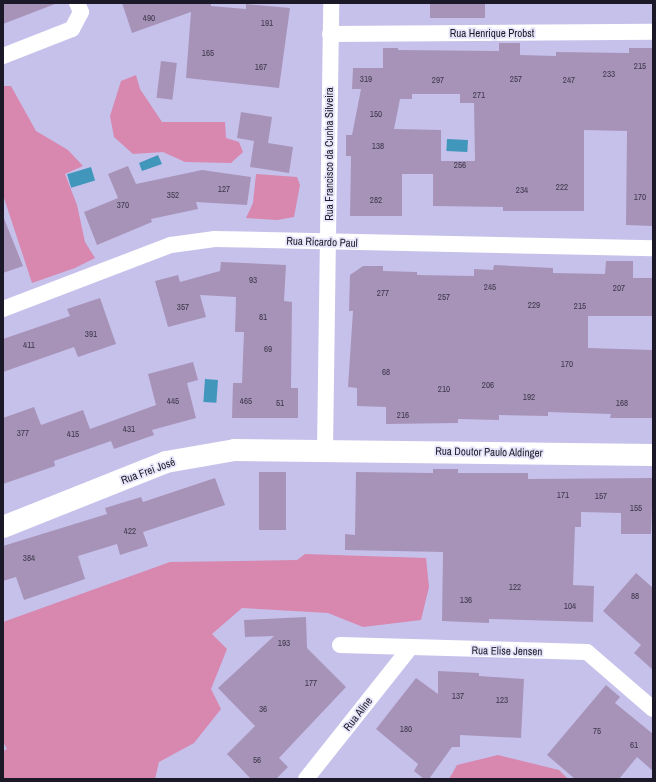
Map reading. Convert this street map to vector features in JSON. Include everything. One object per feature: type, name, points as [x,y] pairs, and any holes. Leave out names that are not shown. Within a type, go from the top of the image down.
[{"type":"street","points":[[3,56],[72,29],[81,12],[77,3]]},
{"type":"street","name":"Rua Francisco da Cunha Silveira","points":[[324,450],[331,3]]},
{"type":"street","name":"Rua Henrique Probst","points":[[330,34],[653,32]]},
{"type":"street","name":"Rua Ricardo Paul","points":[[3,309],[171,245],[215,239],[328,243],[653,248]]},
{"type":"street","name":"Rua Frei José","points":[[3,528],[166,462],[235,450],[324,450]]},
{"type":"street","name":"Rua Doutor Paulo Aldinger","points":[[324,450],[653,454]]},
{"type":"street","name":"Rua Elise Jensen","points":[[340,645],[409,649],[587,652],[653,709]]},
{"type":"street","name":"Rua Aline","points":[[306,779],[409,649]]},
{"type":"shaded area","points":[[136,75],[140,89],[162,122],[225,122],[226,138],[239,142],[243,152],[231,163],[185,162],[163,152],[133,154],[114,137],[110,116],[121,81]]},
{"type":"shaded area","points":[[3,86],[11,86],[36,131],[68,150],[83,166],[65,174],[77,205],[85,242],[95,258],[75,268],[32,283],[3,195]]},
{"type":"shaded area","points":[[256,174],[297,177],[300,185],[294,217],[277,220],[246,218],[253,203]]},
{"type":"shaded area","points":[[305,554],[426,558],[429,587],[421,620],[363,627],[328,613],[242,608],[212,634],[227,649],[211,689],[221,709],[194,743],[159,762],[155,779],[3,779],[3,751],[7,749],[3,742],[3,622],[170,562],[297,560]]},
{"type":"shaded area","points":[[498,755],[559,770],[568,779],[449,779],[457,765]]},
{"type":"water","points":[[447,139],[468,140],[467,152],[446,151]]},
{"type":"water","points":[[158,155],[162,164],[142,171],[139,163]]},
{"type":"water","points":[[91,167],[95,180],[71,188],[67,174]]},
{"type":"water","points":[[205,379],[218,380],[216,403],[203,402]]},
{"type":"building","points":[[3,3],[55,3],[55,4],[3,24]]},
{"type":"building","points":[[122,3],[211,3],[211,6],[246,9],[246,4],[290,8],[279,88],[186,78],[191,12],[132,33]]},
{"type":"building","points":[[430,3],[485,3],[485,18],[430,18]]},
{"type":"building","points":[[499,43],[520,43],[520,55],[556,56],[556,52],[629,53],[629,48],[652,48],[653,226],[626,225],[627,131],[584,130],[584,211],[503,211],[503,207],[433,206],[433,174],[402,174],[402,216],[350,216],[351,156],[346,156],[346,135],[352,135],[361,89],[352,89],[353,68],[383,68],[383,48],[398,48],[398,50],[499,51]],"holes":[[[412,94],[460,94],[460,103],[474,103],[475,161],[441,161],[441,130],[394,129],[400,99],[412,99]]]},
{"type":"building","points":[[161,61],[177,63],[172,100],[156,98]]},
{"type":"building","points":[[241,112],[272,117],[268,143],[293,147],[289,173],[250,167],[254,141],[237,138]]},
{"type":"building","points":[[128,166],[136,184],[202,170],[251,177],[247,205],[196,202],[198,209],[151,219],[152,222],[97,245],[84,212],[118,198],[108,174]]},
{"type":"building","points":[[3,216],[23,266],[3,273]]},
{"type":"building","points":[[606,261],[633,261],[633,278],[653,278],[653,316],[588,316],[588,348],[653,350],[653,418],[610,418],[611,414],[548,412],[548,416],[499,415],[499,420],[458,419],[458,423],[386,424],[386,407],[357,406],[357,388],[348,387],[353,311],[349,311],[350,275],[363,266],[383,266],[383,271],[417,272],[417,275],[474,276],[474,269],[493,270],[494,265],[553,268],[553,273],[605,274]]},
{"type":"building","points":[[221,262],[286,265],[284,301],[292,302],[291,388],[298,388],[298,418],[232,418],[233,383],[242,383],[244,332],[235,332],[236,297],[200,295],[206,317],[168,327],[155,281],[178,275],[180,282],[220,271]]},
{"type":"building","points":[[100,298],[116,344],[78,357],[74,347],[3,372],[3,339],[70,316],[67,309]]},
{"type":"building","points":[[193,362],[198,380],[187,383],[196,418],[152,430],[154,435],[114,449],[111,441],[54,461],[55,466],[3,484],[3,418],[34,407],[41,425],[83,410],[90,429],[156,405],[148,374]]},
{"type":"building","points":[[433,469],[458,469],[458,473],[528,473],[528,479],[653,478],[651,534],[621,534],[621,513],[581,512],[581,527],[575,527],[573,585],[594,586],[593,622],[489,619],[489,623],[442,621],[443,552],[345,550],[345,534],[355,535],[356,472],[433,473]]},
{"type":"building","points":[[259,472],[286,472],[286,530],[259,530]]},
{"type":"building","points":[[215,478],[225,505],[143,532],[148,546],[120,555],[117,544],[78,556],[85,579],[24,600],[16,577],[3,581],[3,546],[107,514],[105,508],[141,497],[143,502]]},
{"type":"building","points":[[636,573],[653,588],[653,670],[634,653],[641,645],[603,611]]},
{"type":"building","points":[[306,617],[307,648],[346,687],[279,758],[288,767],[276,779],[251,779],[227,754],[255,726],[218,688],[274,636],[245,637],[244,620]]},
{"type":"building","points":[[438,671],[479,673],[479,676],[524,679],[521,738],[460,735],[460,747],[452,747],[429,779],[424,779],[414,771],[418,764],[376,729],[416,678],[438,694]]},
{"type":"building","points":[[606,685],[620,697],[615,703],[653,734],[653,771],[637,757],[619,779],[575,779],[547,755]]}]
